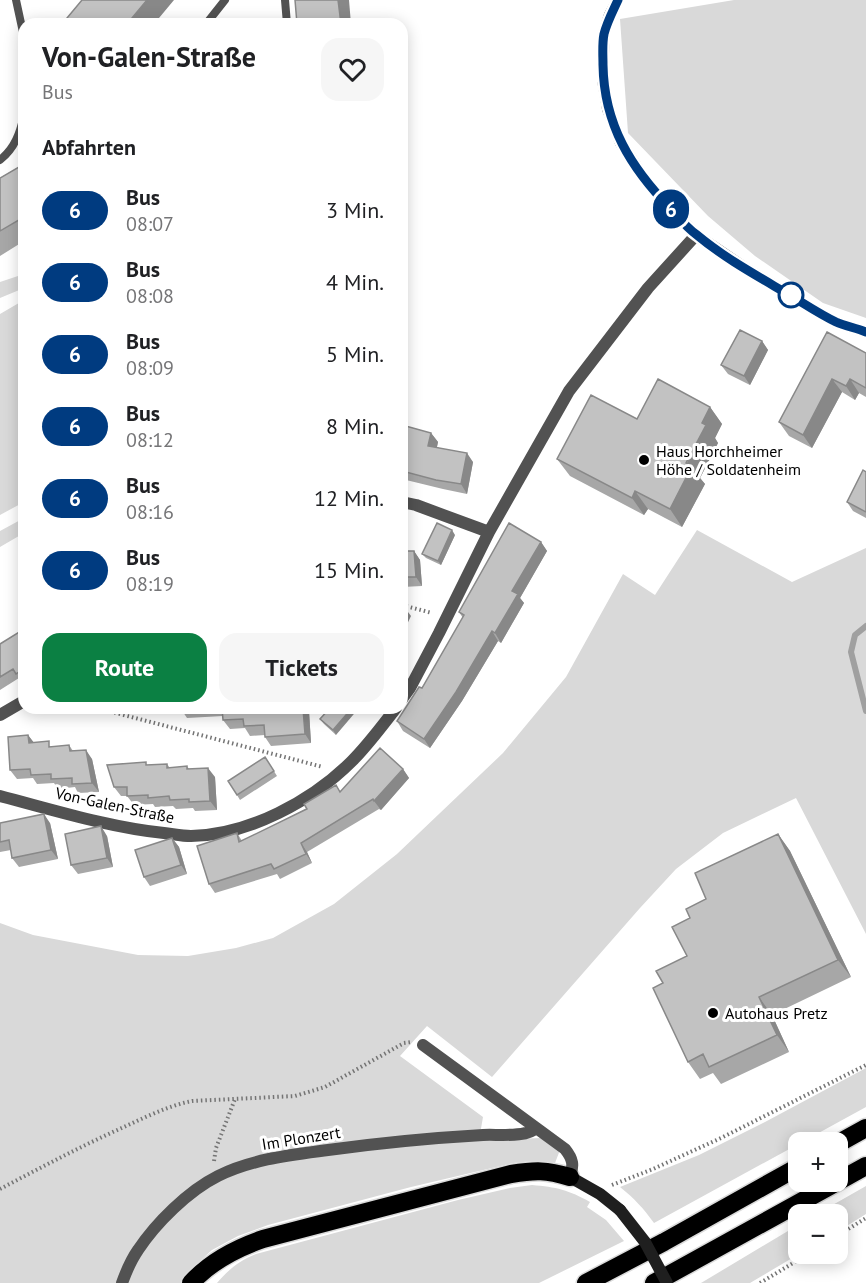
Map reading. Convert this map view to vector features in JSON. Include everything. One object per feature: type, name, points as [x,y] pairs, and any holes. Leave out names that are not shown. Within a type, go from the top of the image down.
[{"type":"highway","points":[[848,1138],[866,1128]]},
{"type":"highway","points":[[848,1176],[866,1166]]},
{"type":"highway","points":[[191,1283],[220,1259],[263,1239],[511,1174],[532,1171],[550,1172],[570,1177]]},
{"type":"highway","points":[[586,1283],[788,1173]]},
{"type":"highway","points":[[654,1283],[819,1192]]},
{"type":"highway","points":[[204,1283],[220,1259]]},
{"type":"street","points":[[618,0],[604,33],[603,80],[608,109],[621,143],[643,177],[696,235],[746,269],[813,309],[837,322],[866,332]]},
{"type":"street","points":[[408,691],[489,532],[569,391],[648,288],[696,235]]},
{"type":"street","points":[[408,503],[489,532]]},
{"type":"street","points":[[0,715],[18,704]]},
{"type":"street","name":"Von-Galen-Straße","points":[[0,796],[133,829],[191,836],[225,832],[263,820],[292,806],[324,784],[351,761],[391,714]]},
{"type":"street","points":[[423,1044],[565,1149],[572,1157],[573,1170],[570,1177],[600,1194],[620,1210],[645,1242],[668,1283]]},
{"type":"street","name":"Im Plonzert","points":[[122,1283],[136,1252],[155,1228],[203,1185],[236,1168],[256,1162],[315,1152],[483,1135],[522,1134],[536,1128]]},
{"type":"lane","points":[[16,0],[20,18]]},
{"type":"lane","points":[[211,18],[225,0]]},
{"type":"lane","points":[[285,0],[286,18]]},
{"type":"lane","points":[[0,160],[10,153],[18,138]]},
{"type":"path","points":[[408,607],[447,617]]},
{"type":"path","points":[[120,714],[339,772]]},
{"type":"path","points":[[0,1189],[58,1158],[169,1107],[192,1101],[295,1096],[325,1087],[404,1043],[423,1044]]},
{"type":"path","points":[[600,1194],[614,1184],[654,1169],[747,1126],[866,1065]]},
{"type":"path","points":[[216,1177],[214,1159],[216,1148],[235,1099]]},
{"type":"path","points":[[848,1229],[866,1218]]},
{"type":"path","points":[[760,1283],[791,1264]]},
{"type":"shaded area","points":[[734,0],[866,0],[866,318],[823,303],[755,256],[708,216],[628,133],[620,19]]},
{"type":"shaded area","points":[[18,276],[18,290],[0,298],[0,282]]},
{"type":"shaded area","points":[[18,304],[18,505],[0,515],[0,314]]},
{"type":"shaded area","points":[[18,521],[18,536],[0,547],[0,531]]},
{"type":"shaded area","points":[[697,530],[792,582],[866,548],[866,934],[796,798],[723,833],[676,869],[492,1077],[427,1026],[400,1056],[483,1117],[479,1140],[542,1138],[560,1150],[555,1163],[533,1161],[513,1163],[268,1225],[238,1236],[212,1250],[183,1283],[0,1283],[0,923],[33,935],[138,955],[188,956],[236,948],[273,938],[334,904],[397,854],[503,753],[566,677],[623,574],[655,595]]},
{"type":"shaded area","points":[[866,1068],[866,1107],[820,1132],[788,1132],[788,1150],[654,1223],[620,1187],[699,1155]]},
{"type":"shaded area","points":[[532,1185],[562,1190],[590,1202],[587,1207],[606,1220],[624,1241],[539,1283],[217,1283],[235,1266],[256,1254],[458,1200]]},
{"type":"shaded area","points":[[866,1186],[866,1214],[848,1225],[848,1204],[834,1204]]},
{"type":"shaded area","points":[[788,1231],[788,1261],[750,1283],[701,1283]]},
{"type":"building","points":[[82,0],[147,0],[132,18],[67,18]]},
{"type":"building","points":[[295,0],[338,0],[340,18],[296,18]]},
{"type":"building","points":[[18,168],[18,220],[0,231],[0,178]]},
{"type":"building","points":[[740,330],[762,341],[744,376],[721,365]]},
{"type":"building","points":[[827,332],[866,353],[866,388],[850,379],[846,386],[832,379],[803,435],[779,422]]},
{"type":"building","name":"Haus Horchheimer Höhe / Soldatenheim","points":[[658,379],[710,407],[702,423],[706,425],[686,463],[692,466],[670,509],[635,491],[632,498],[557,459],[591,395],[637,419]]},
{"type":"building","points":[[408,427],[431,433],[428,446],[467,453],[461,484],[408,473]]},
{"type":"building","points":[[863,470],[866,472],[866,512],[847,502]]},
{"type":"building","points":[[437,523],[452,530],[438,561],[422,554]]},
{"type":"building","points":[[509,523],[541,542],[512,591],[518,594],[495,633],[492,631],[456,692],[424,739],[397,721],[402,714],[408,714],[408,704],[419,687],[422,688],[464,615],[459,612]]},
{"type":"building","points":[[408,551],[414,551],[416,577],[408,577]]},
{"type":"building","points":[[18,633],[18,673],[16,674],[13,669],[0,677],[0,644]]},
{"type":"building","points":[[222,714],[303,714],[305,734],[265,737],[264,725],[244,726],[243,719],[223,720]]},
{"type":"building","points":[[325,714],[347,714],[333,730],[320,719]]},
{"type":"building","points":[[28,735],[29,743],[49,741],[49,747],[69,745],[70,751],[86,750],[92,783],[72,784],[72,778],[51,779],[51,774],[31,775],[30,769],[10,770],[8,737]]},
{"type":"building","points":[[380,748],[403,769],[374,801],[373,799],[301,843],[306,854],[274,869],[271,864],[209,884],[197,846],[237,833],[239,842],[307,809],[304,804],[336,785],[340,792]]},
{"type":"building","points":[[265,757],[274,771],[237,795],[228,781]]},
{"type":"building","points":[[146,762],[146,765],[167,764],[167,768],[187,766],[187,769],[208,768],[210,801],[170,800],[169,796],[148,798],[148,795],[127,796],[127,787],[114,787],[107,765]]},
{"type":"building","points":[[44,814],[51,850],[12,858],[9,840],[0,842],[0,823]]},
{"type":"building","points":[[101,826],[107,858],[71,865],[65,834]]},
{"type":"building","points":[[778,834],[838,960],[759,997],[777,1035],[709,1067],[703,1054],[688,1062],[653,988],[663,983],[656,971],[687,956],[672,927],[690,918],[686,909],[706,899],[695,873]]},
{"type":"building","points":[[172,838],[181,865],[144,877],[135,850]]},
{"type":"waterway","points":[[866,626],[855,635],[851,652],[866,711]]},
{"type":"bus line","name":"6","points":[[618,0],[604,33],[603,80],[608,109],[621,143],[643,177],[696,235],[746,269],[813,309],[837,322],[866,332]]},
{"type":"place","name":"Haus Horchheimer Höhe / Soldatenheim","points":[[644,460]]},
{"type":"place","name":"Autohaus Pretz","points":[[713,1013]]}]
